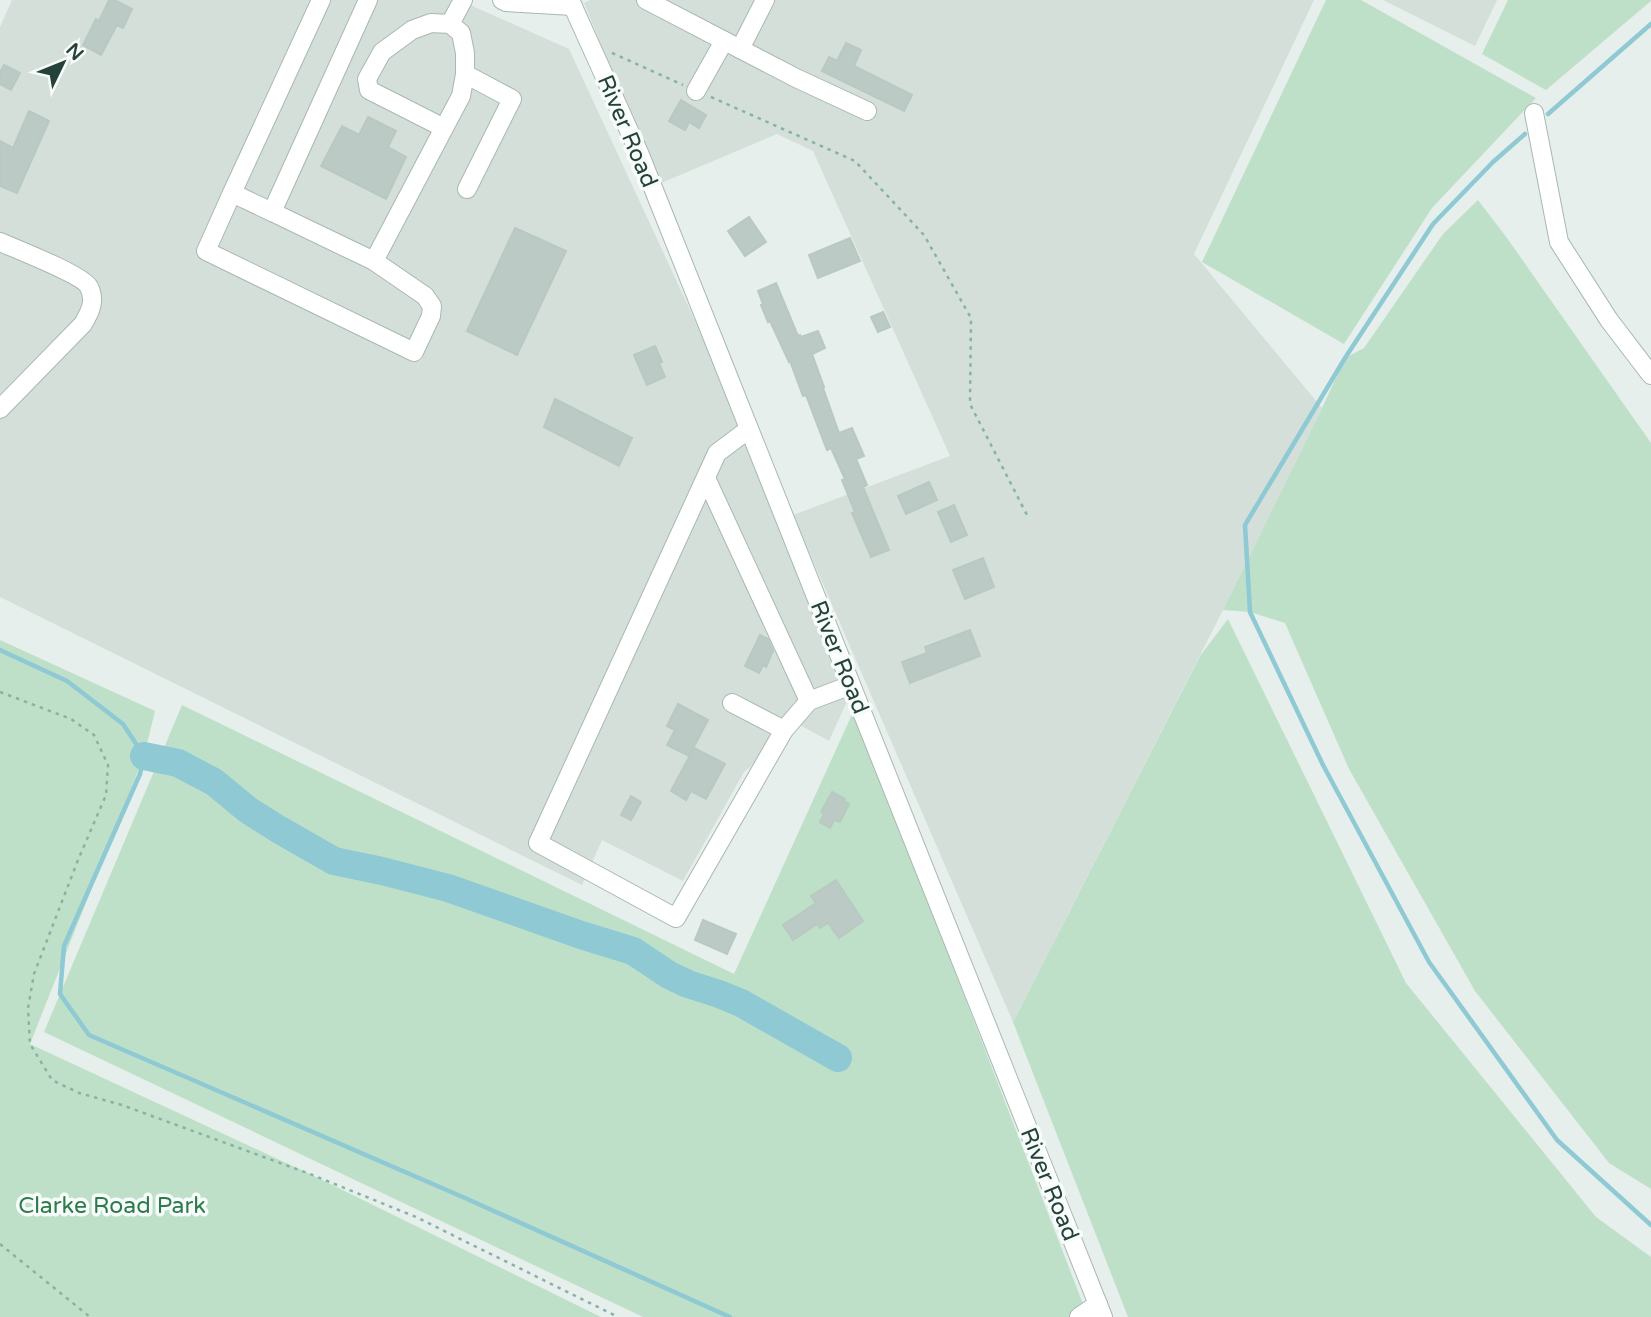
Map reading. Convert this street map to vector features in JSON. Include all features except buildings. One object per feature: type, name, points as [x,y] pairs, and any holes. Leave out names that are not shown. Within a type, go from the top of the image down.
[{"type":"street","points":[[232,193],[374,261],[425,296],[432,306],[432,316],[414,352],[206,251],[232,193],[321,0]]},
{"type":"street","points":[[272,212],[368,0]]},
{"type":"street","points":[[450,24],[463,0]]},
{"type":"street","points":[[502,0],[572,3]]},
{"type":"street","points":[[646,0],[796,78],[867,111]]},
{"type":"street","points":[[740,49],[765,0]]},
{"type":"street","name":"River Road","points":[[572,3],[640,155],[1101,1311]]},
{"type":"street","points":[[374,261],[461,96],[465,75],[461,33],[450,24],[431,23],[412,30],[382,52],[367,79],[369,90],[444,128]]},
{"type":"street","points":[[696,90],[724,41]]},
{"type":"street","points":[[338,66],[367,79]]},
{"type":"street","points":[[465,75],[512,99],[467,189]]},
{"type":"street","points":[[1534,113],[1559,242],[1609,320],[1651,375]]},
{"type":"street","points":[[0,242],[88,284],[92,297],[91,310],[83,324],[0,409]]},
{"type":"street","points":[[749,429],[717,453],[538,843],[676,918],[784,730],[809,701],[851,685]]},
{"type":"street","points":[[706,478],[809,701]]},
{"type":"street","points":[[732,703],[784,730]]},
{"type":"street","points":[[1079,1317],[1101,1311]]},
{"type":"path","points":[[590,43],[855,161],[924,235],[971,318],[970,404],[1027,515]]},
{"type":"path","points":[[0,692],[71,719],[94,735],[108,765],[106,795],[34,974],[28,1008],[30,1044],[52,1080],[79,1093],[122,1105],[310,1174],[416,1217],[618,1317]]},
{"type":"path","points":[[0,1244],[90,1317]]},
{"type":"shaded area","points":[[12,0],[459,0],[569,49],[722,379],[848,699],[829,741],[800,725],[744,772],[683,881],[602,840],[582,885],[0,597],[0,27]]},
{"type":"shaded area","points":[[590,0],[1314,0],[1194,254],[1322,408],[1223,610],[1013,1022],[793,515],[950,456],[813,151],[777,134],[659,184],[584,3]]},
{"type":"shaded area","points":[[1383,0],[1497,0],[1475,46]]},
{"type":"green space","points":[[1326,0],[1361,0],[1536,98],[1432,208],[1344,344],[1202,262]]},
{"type":"green space","points":[[1508,0],[1651,1],[1546,90],[1482,54]]},
{"type":"green space","points":[[1478,200],[1651,443],[1651,1189],[1609,1163],[1475,991],[1349,769],[1285,623],[1250,612],[1223,610],[1345,358],[1364,348],[1443,234]]},
{"type":"green space","points":[[1228,619],[1406,983],[1596,1217],[1651,1257],[1651,1317],[1128,1317],[1013,1022],[1200,656]]},
{"type":"green space","name":"Clarke Road Park","points":[[0,640],[155,711],[144,756],[30,1044],[310,1174],[601,1317],[0,1317]]},
{"type":"green space","points":[[182,705],[734,974],[854,710],[1088,1317],[643,1317],[44,1032]]},
{"type":"waterway","points":[[1548,114],[1651,24]]},
{"type":"waterway","points":[[1525,134],[1493,162],[1433,224],[1345,358],[1245,525],[1250,612],[1323,765],[1429,962],[1557,1140],[1651,1225]]},
{"type":"waterway","points":[[0,650],[67,681],[123,724],[144,756],[140,774],[64,946],[60,994],[89,1035],[465,1198],[730,1317]]},
{"type":"waterway","points":[[144,756],[178,763],[214,782],[248,810],[334,861],[448,888],[633,951],[669,975],[741,1003],[838,1058]]}]
